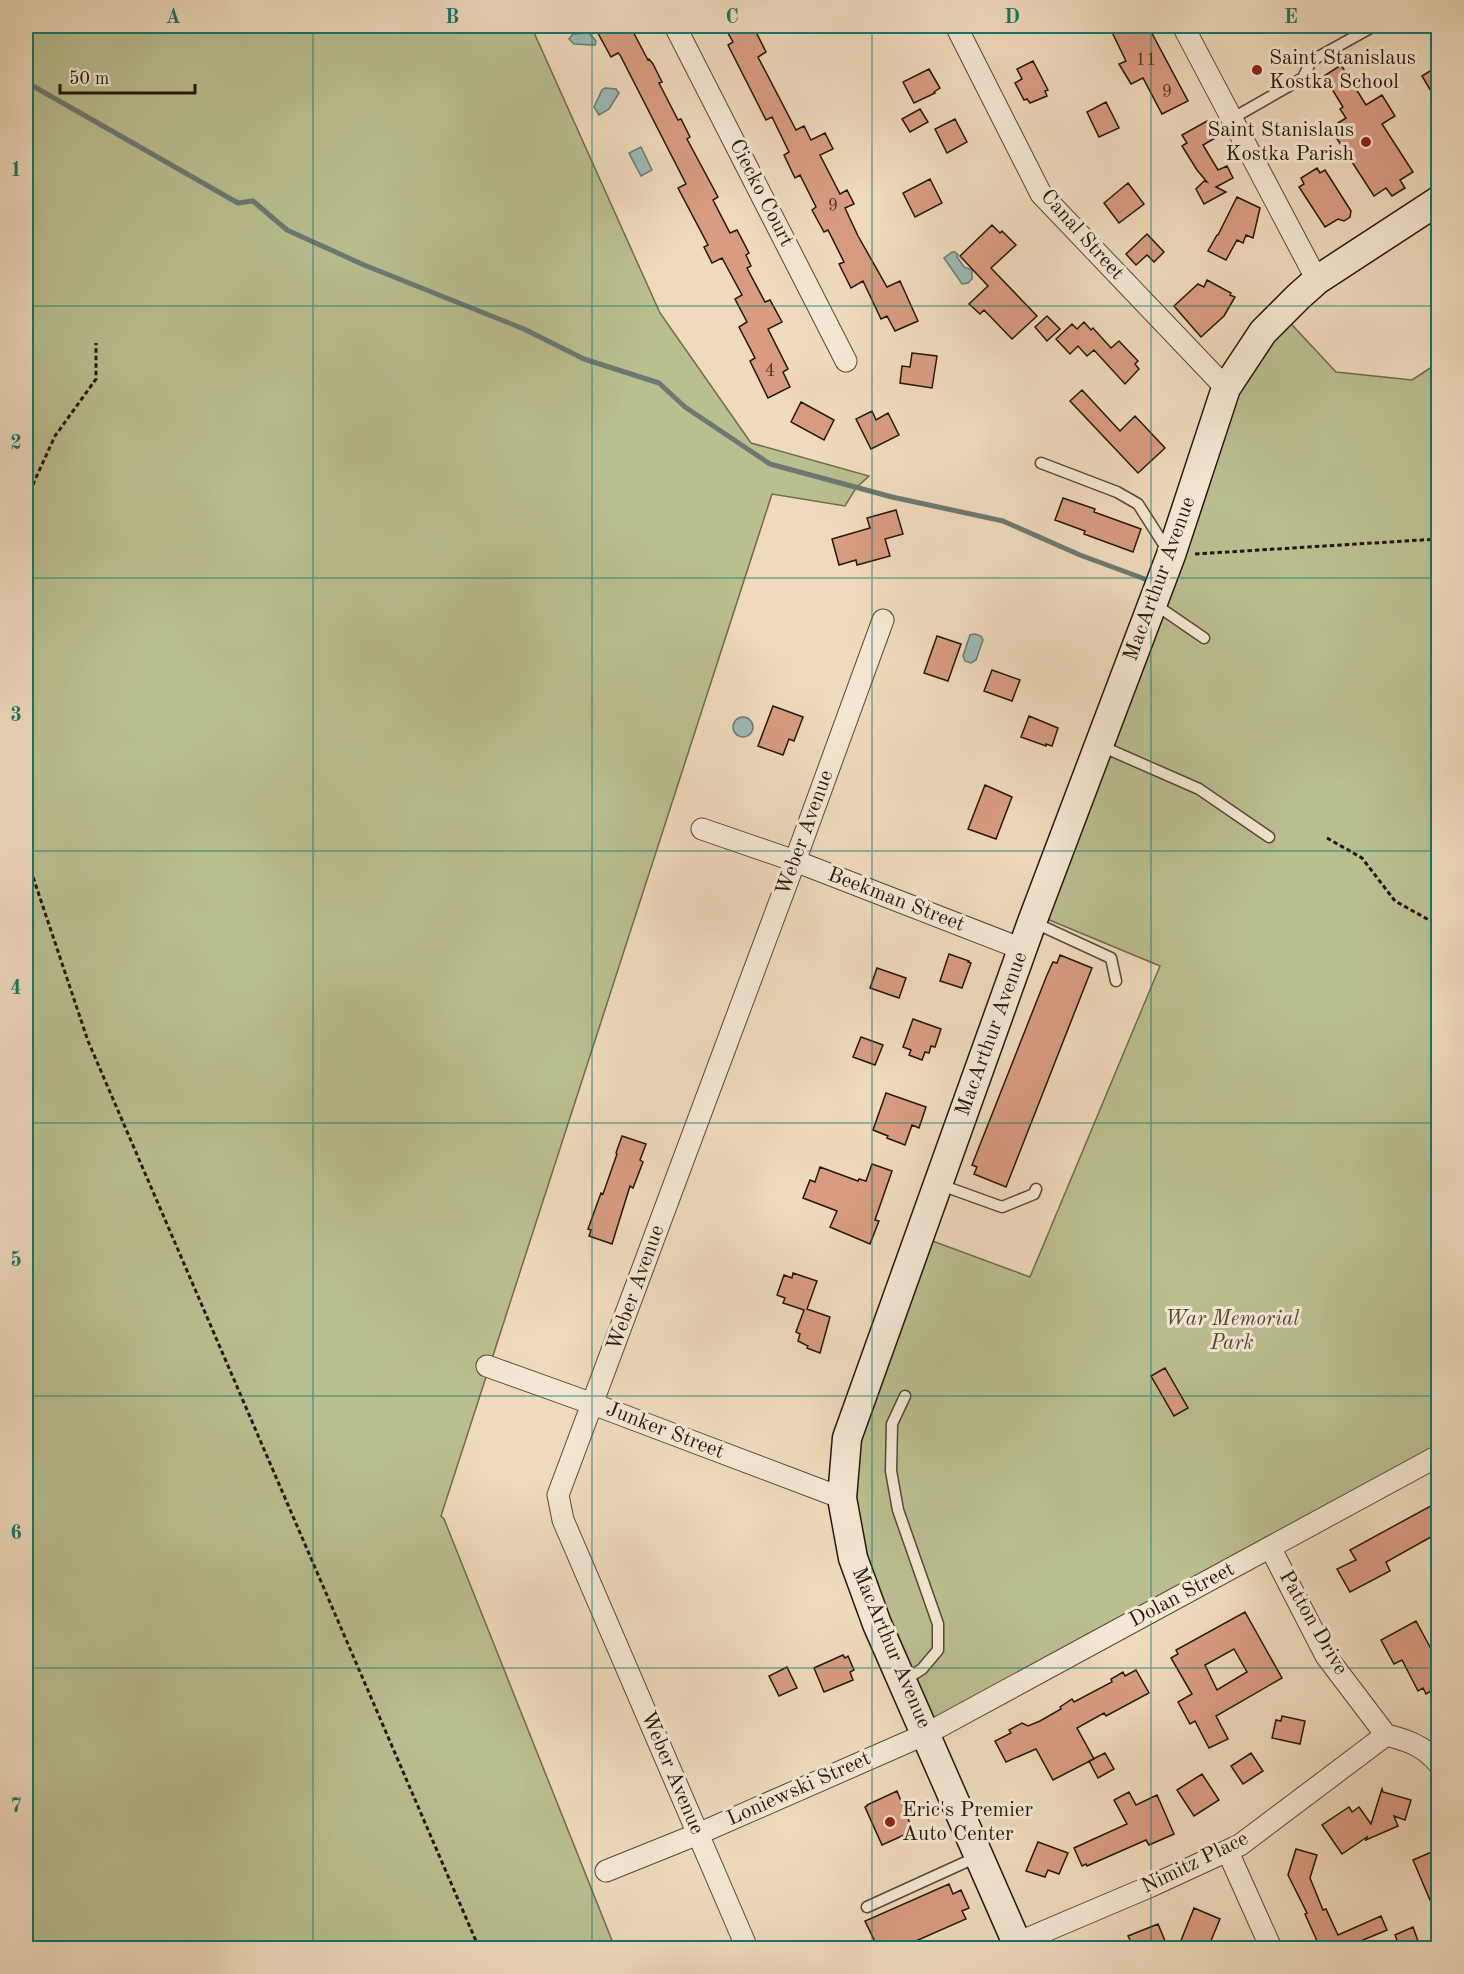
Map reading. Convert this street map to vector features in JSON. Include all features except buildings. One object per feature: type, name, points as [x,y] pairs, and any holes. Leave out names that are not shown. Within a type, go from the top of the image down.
[{"type":"street","name":"Ciecko Court","points":[[675,26],[846,361]]},
{"type":"street","name":"Canal Street","points":[[956,26],[1041,194],[1226,388]]},
{"type":"street","points":[[1183,26],[1317,280]]},
{"type":"street","name":"MacArthur Avenue","points":[[1018,1946],[877,1624],[853,1558],[842,1498],[847,1438],[1022,949],[1171,555],[1226,388],[1263,332],[1317,280],[1438,201]]},
{"type":"street","name":"Weber Avenue","points":[[747,1948],[563,1520],[558,1495],[883,620]]},
{"type":"street","name":"Beekman Street","points":[[702,829],[795,861],[1022,949]]},
{"type":"street","name":"Junker Street","points":[[487,1366],[842,1498]]},
{"type":"street","name":"Dolan Street","points":[[926,1734],[1438,1456]]},
{"type":"street","name":"Patton Drive","points":[[1270,1547],[1326,1656],[1386,1735]]},
{"type":"street","name":"Loniewski Street","points":[[606,1871],[698,1834],[926,1734]]},
{"type":"street","points":[[1386,1735],[1408,1740],[1430,1753],[1438,1764]]},
{"type":"street","name":"Nimitz Place","points":[[1018,1946],[1228,1852],[1386,1735]]},
{"type":"street","points":[[1228,1852],[1270,1948]]},
{"type":"lane","points":[[1233,118],[1303,78],[1311,61],[1374,26]]},
{"type":"lane","points":[[1041,463],[1117,492],[1138,504],[1171,555]]},
{"type":"lane","points":[[1153,602],[1204,638]]},
{"type":"lane","points":[[1099,745],[1199,789],[1269,837]]},
{"type":"lane","points":[[1032,922],[1111,958],[1116,981]]},
{"type":"lane","points":[[938,1184],[1002,1207],[1034,1194],[1036,1189]]},
{"type":"lane","points":[[902,1681],[922,1669],[938,1650],[938,1624],[898,1510],[891,1471],[892,1424],[905,1396]]},
{"type":"lane","points":[[867,1907],[979,1856]]},
{"type":"path","points":[[26,514],[33,482],[55,436],[96,380],[96,343]]},
{"type":"path","points":[[1171,555],[1438,539]]},
{"type":"path","points":[[1327,838],[1362,858],[1395,902],[1438,924]]},
{"type":"path","points":[[26,856],[87,1041],[479,1948]]},
{"type":"green space","points":[[26,26],[531,26],[660,313],[751,443],[869,476],[856,488],[845,506],[772,494],[441,1516],[615,1948],[26,1948]]},
{"type":"green space","name":"War Memorial Park","points":[[1281,313],[1336,372],[1412,380],[1438,363],[1438,1457],[926,1734],[842,1498],[919,1236],[1030,1277],[1160,966],[1035,914],[1226,388]]},
{"type":"water","points":[[589,33],[596,41],[595,45],[574,44],[569,39],[573,34]]},
{"type":"water","points":[[605,88],[616,89],[619,93],[609,109],[599,115],[594,107]]},
{"type":"water","points":[[641,147],[652,170],[641,176],[629,153]]},
{"type":"water","points":[[952,252],[958,255],[964,267],[972,270],[972,279],[968,283],[962,284],[944,258]]},
{"type":"water","points":[[970,635],[981,636],[983,640],[976,660],[971,663],[965,661],[963,656]]},
{"type":"water","points":[[743,717],[750,720],[753,727],[750,734],[743,737],[736,734],[733,727],[736,720]]},
{"type":"waterway","points":[[26,82],[238,203],[253,201],[287,230],[364,265],[524,329],[584,359],[659,383],[685,407],[770,464],[892,497],[1003,521],[1080,555],[1153,582]]},
{"type":"place","name":"Saint Stanislaus Kostka School","points":[[1257,70]]},
{"type":"place","name":"Saint Stanislaus Kostka Parish","points":[[1366,142]]},
{"type":"place","name":"Eric's Premier Auto Center","points":[[890,1822]]}]
